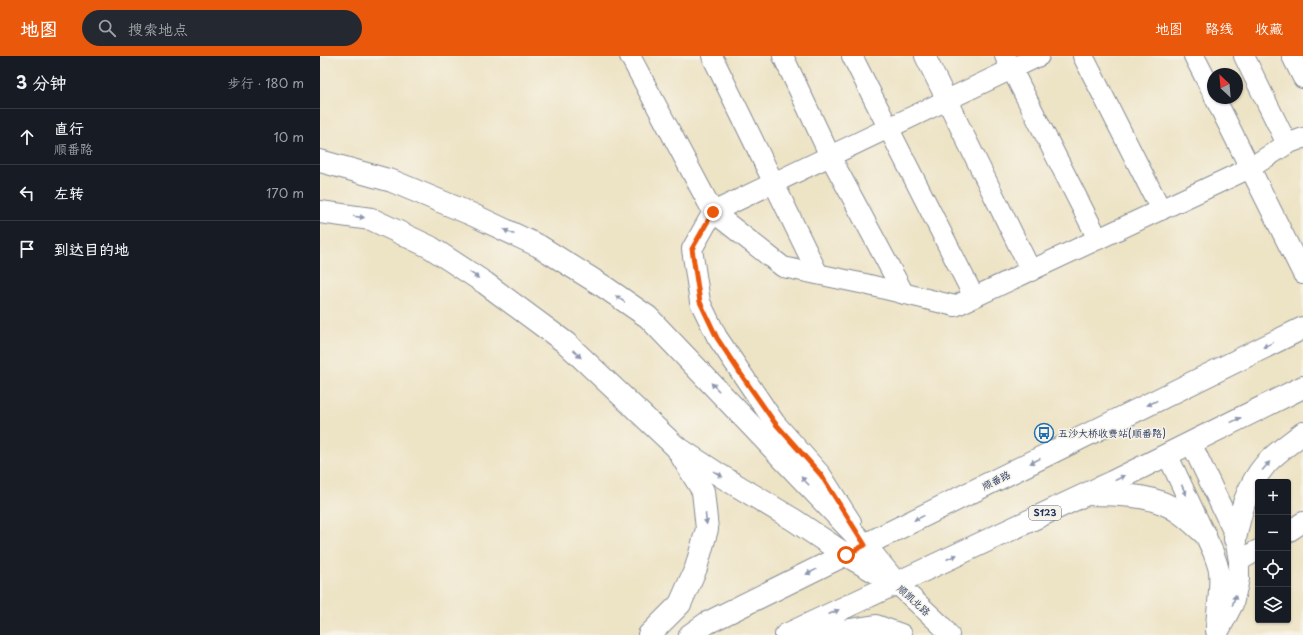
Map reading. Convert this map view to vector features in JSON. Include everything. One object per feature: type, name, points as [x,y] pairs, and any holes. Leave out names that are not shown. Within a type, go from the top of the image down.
[{"type":"main road","points":[[320,161],[392,181],[471,214],[539,246],[648,317],[865,545],[896,583]]},
{"type":"main road","points":[[320,212],[371,219],[436,251],[485,283],[566,343],[675,446],[794,520],[846,555],[896,583]]},
{"type":"main road","name":"顺番路","points":[[690,635],[708,623],[1303,328]]},
{"type":"main road","name":"S123","points":[[786,635],[1085,494],[1303,387]]},
{"type":"main road","points":[[1235,539],[1240,514],[1250,488],[1265,465],[1303,433]]},
{"type":"main road","points":[[649,635],[680,604],[696,568],[707,529],[703,491],[675,446]]},
{"type":"main road","points":[[1085,494],[1140,496],[1156,501],[1180,512],[1205,534]]},
{"type":"main road","points":[[817,635],[876,626],[901,635]]},
{"type":"street","points":[[630,56],[713,212],[783,267],[955,306],[1250,168],[1295,141],[1244,56]]},
{"type":"street","points":[[712,56],[818,274]]},
{"type":"street","points":[[783,56],[830,156],[904,294]]},
{"type":"street","points":[[852,56],[974,297]]},
{"type":"street","points":[[925,56],[1031,271]]},
{"type":"street","points":[[865,545],[821,475],[775,423],[717,338],[700,302],[692,249],[713,212],[948,100],[1008,63],[1039,56]]},
{"type":"street","points":[[1083,56],[1161,210]]},
{"type":"street","points":[[1194,56],[1207,81]]},
{"type":"street","points":[[1292,56],[1303,78]]},
{"type":"street","points":[[1008,63],[1098,239]]},
{"type":"street","points":[[1218,104],[1303,274]]},
{"type":"street","points":[[1191,443],[1234,533],[1239,561],[1239,579],[1233,604],[1216,635]]},
{"type":"street","points":[[1168,454],[1213,552],[1219,569],[1216,635]]},
{"type":"street","points":[[1291,530],[1303,522]]},
{"type":"street","points":[[1239,561],[1256,551]]},
{"type":"street","name":"顺凯北路","points":[[896,583],[941,625],[949,635]]},
{"type":"place","name":"五沙大桥收费站(顺番路)","points":[[1044,433]]},
{"type":"route","points":[[713,212],[692,249],[700,302],[717,338],[738,370],[775,423],[821,475],[865,545],[846,555]]}]
